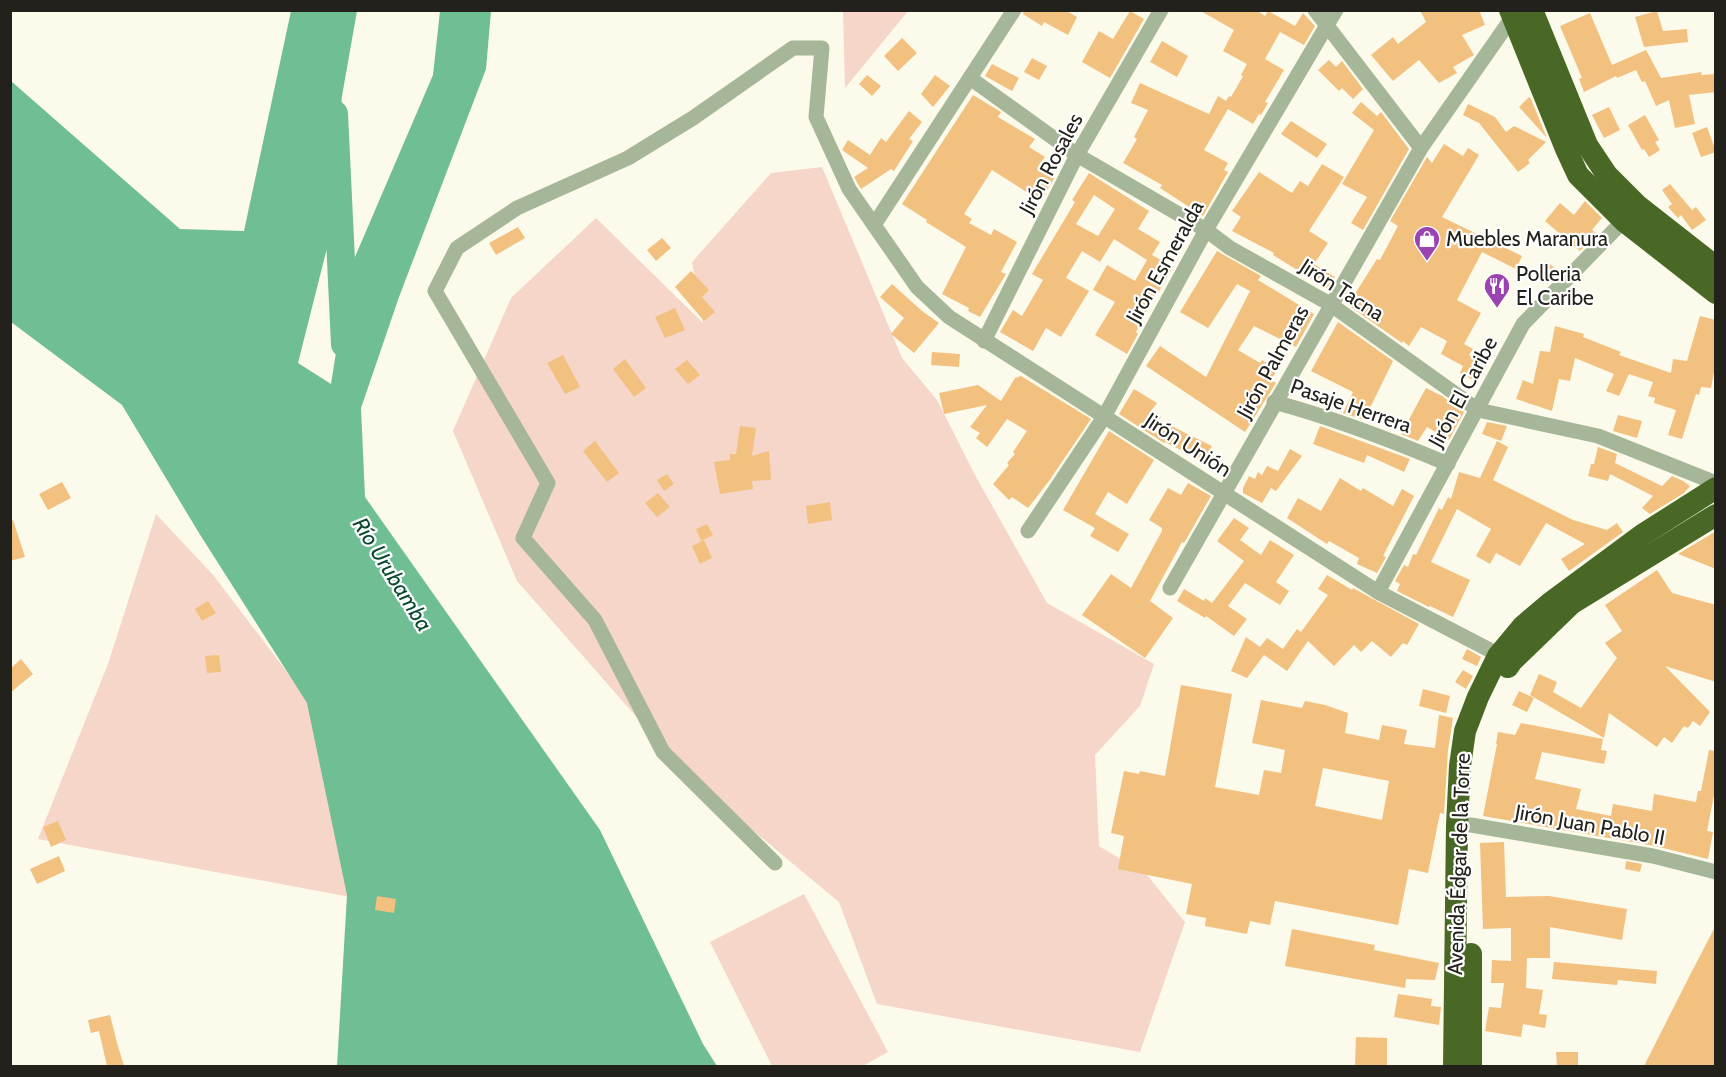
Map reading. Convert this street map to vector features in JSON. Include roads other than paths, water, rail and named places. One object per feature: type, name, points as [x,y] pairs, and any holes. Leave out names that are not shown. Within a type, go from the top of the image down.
[{"type":"highway","points":[[1518,12],[1566,149],[1578,175],[1631,213],[1716,267]]},
{"type":"highway","points":[[1631,213],[1716,293]]},
{"type":"highway","name":"Avenida Édgar de la Torre","points":[[1454,1066],[1464,825],[1475,746],[1483,716],[1505,658],[1523,626],[1550,603],[1642,535],[1716,485]]},
{"type":"highway","name":"Avenida Édgar de la Torre","points":[[1505,658],[1571,604],[1716,515]]},
{"type":"highway","name":"Avenida Édgar de la Torre","points":[[1464,825],[1471,1066]]},
{"type":"street","points":[[874,225],[1014,10]]},
{"type":"street","name":"Jirón Rosales","points":[[984,341],[1077,155],[1161,10]]},
{"type":"street","points":[[1315,10],[1421,148]]},
{"type":"street","name":"Jirón Esmeralda","points":[[1028,531],[1104,417],[1206,230],[1336,10]]},
{"type":"street","name":"Jirón Palmeras","points":[[1170,588],[1225,494],[1274,402],[1421,148],[1518,12]]},
{"type":"street","name":"Jirón Unión","points":[[775,863],[663,752],[595,620],[523,538],[548,483],[435,291],[457,248],[517,208],[628,158],[693,118],[793,48],[822,48],[816,117],[849,189],[917,286],[948,317],[1378,592],[1505,658]]},
{"type":"street","name":"Jirón Tacna","points":[[970,78],[1077,155],[1206,230],[1230,248],[1330,304],[1478,410],[1598,436],[1716,485]]},
{"type":"street","name":"Jirón El Caribe","points":[[1378,592],[1523,324],[1631,213]]},
{"type":"street","name":"Pasaje Herrera","points":[[1274,402],[1333,420],[1448,464]]},
{"type":"street","name":"Jirón Juan Pablo II","points":[[1464,825],[1653,856],[1716,872]]},
{"type":"water","points":[[291,11],[357,11],[342,96],[327,248],[298,363],[331,384],[349,271],[433,75],[440,11],[491,11],[486,69],[399,297],[361,408],[365,497],[600,830],[703,1044],[717,1066],[337,1066],[347,895],[307,703],[199,533],[122,405],[11,322],[11,81],[180,229],[244,231]]},
{"type":"waterway","name":"Río Urubamba","points":[[334,114],[345,344]]},
{"type":"place","name":"Muebles Maranura","points":[[1427,262]]},
{"type":"place","name":"Polleria El Caribe","points":[[1497,309]]}]
